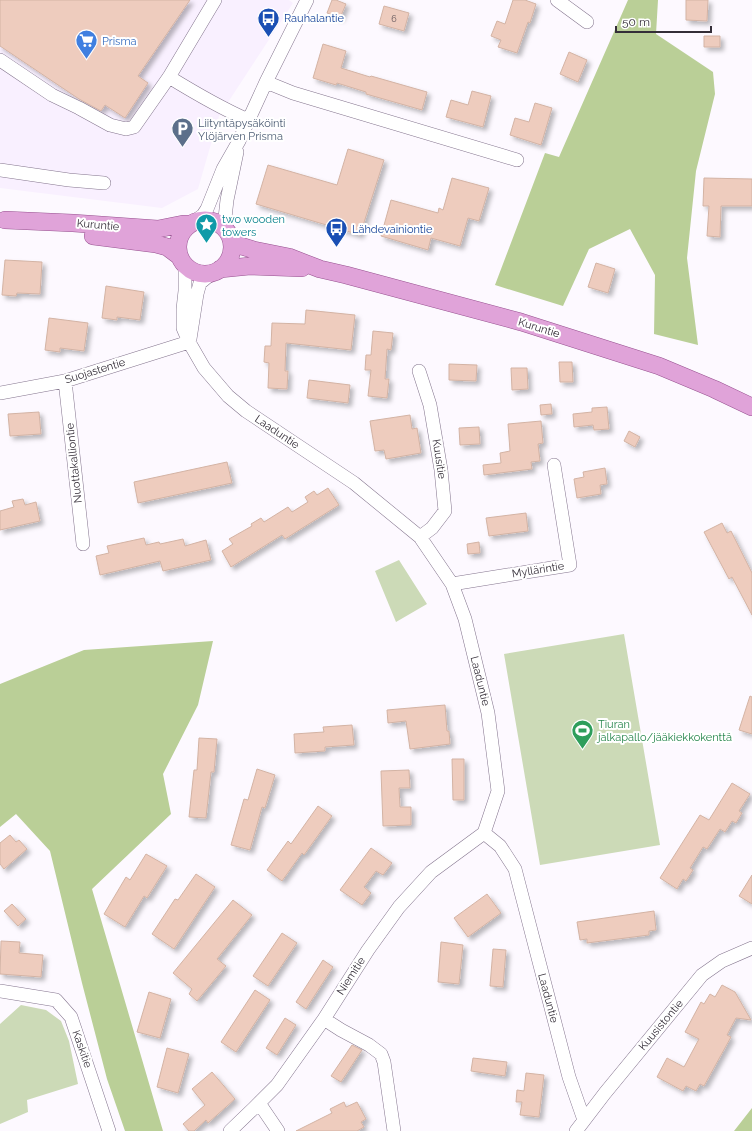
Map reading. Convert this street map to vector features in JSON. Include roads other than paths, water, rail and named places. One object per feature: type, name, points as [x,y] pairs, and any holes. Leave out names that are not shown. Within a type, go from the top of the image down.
[{"type":"main road","name":"Kuruntie","points":[[3,219],[158,229],[192,223]]},
{"type":"main road","name":"Kuruntie","points":[[3,219],[72,233],[156,244],[167,247],[182,261]]},
{"type":"main road","points":[[202,220],[217,222],[224,227],[230,235],[232,243],[230,258],[226,264],[216,271],[205,274],[191,270],[182,261],[178,247],[179,238],[183,230],[192,223],[202,220]]},
{"type":"main road","name":"Kuruntie","points":[[232,243],[254,250],[289,257],[320,269],[521,322],[659,366],[752,407]]},
{"type":"main road","name":"Kuruntie","points":[[216,271],[250,266],[320,269]]},
{"type":"street","points":[[0,60],[52,95],[110,125],[126,129],[134,127],[169,77],[215,0]]},
{"type":"street","points":[[557,0],[587,22]]},
{"type":"street","points":[[192,223],[203,215],[207,209],[223,169],[239,141],[305,1]]},
{"type":"street","points":[[169,77],[215,104],[248,120]]},
{"type":"street","points":[[266,82],[294,93],[517,160]]},
{"type":"street","points":[[224,227],[227,200],[239,141]]},
{"type":"street","points":[[0,170],[69,180],[104,183]]},
{"type":"street","name":"Laaduntie","points":[[182,261],[185,291],[183,328],[204,368],[228,396],[246,411],[354,483],[420,537],[452,584],[465,619],[488,713],[498,791],[484,833],[500,846],[515,869],[569,1077],[584,1120]]},
{"type":"street","points":[[189,342],[200,283],[216,271]]},
{"type":"street","name":"Suojastentie","points":[[0,393],[65,381],[189,342]]},
{"type":"street","name":"Kuusitie","points":[[419,371],[430,405],[441,470],[445,511],[432,528],[420,537]]},
{"type":"street","name":"Nuottakalliontie","points":[[65,381],[83,544]]},
{"type":"street","name":"Myllärintie","points":[[452,584],[570,565],[554,465]]},
{"type":"street","name":"Niemitie","points":[[230,1131],[277,1085],[324,1019],[368,950],[399,907],[431,872],[484,833]]},
{"type":"street","name":"Kuusistontie","points":[[576,1131],[605,1093],[702,975],[722,961],[752,948]]},
{"type":"street","name":"Kaskitie","points":[[0,991],[56,1000],[70,1017],[109,1131]]},
{"type":"street","points":[[324,1019],[369,1045],[381,1054],[384,1062],[394,1131]]},
{"type":"street","points":[[259,1103],[278,1131]]},
{"type":"place","name":"Rauhalantie","points":[[269,38]]},
{"type":"place","name":"Prisma","points":[[86,60]]},
{"type":"place","name":"Liityntäpysäköinti Ylöjärven Prisma","points":[[182,148]]},
{"type":"place","name":"two wooden towers","points":[[207,244]]},
{"type":"place","name":"Lähdevainiontie","points":[[337,248]]},
{"type":"place","name":"Tiuran jalkapallo/jääkiekkokenttä","points":[[582,750]]}]
